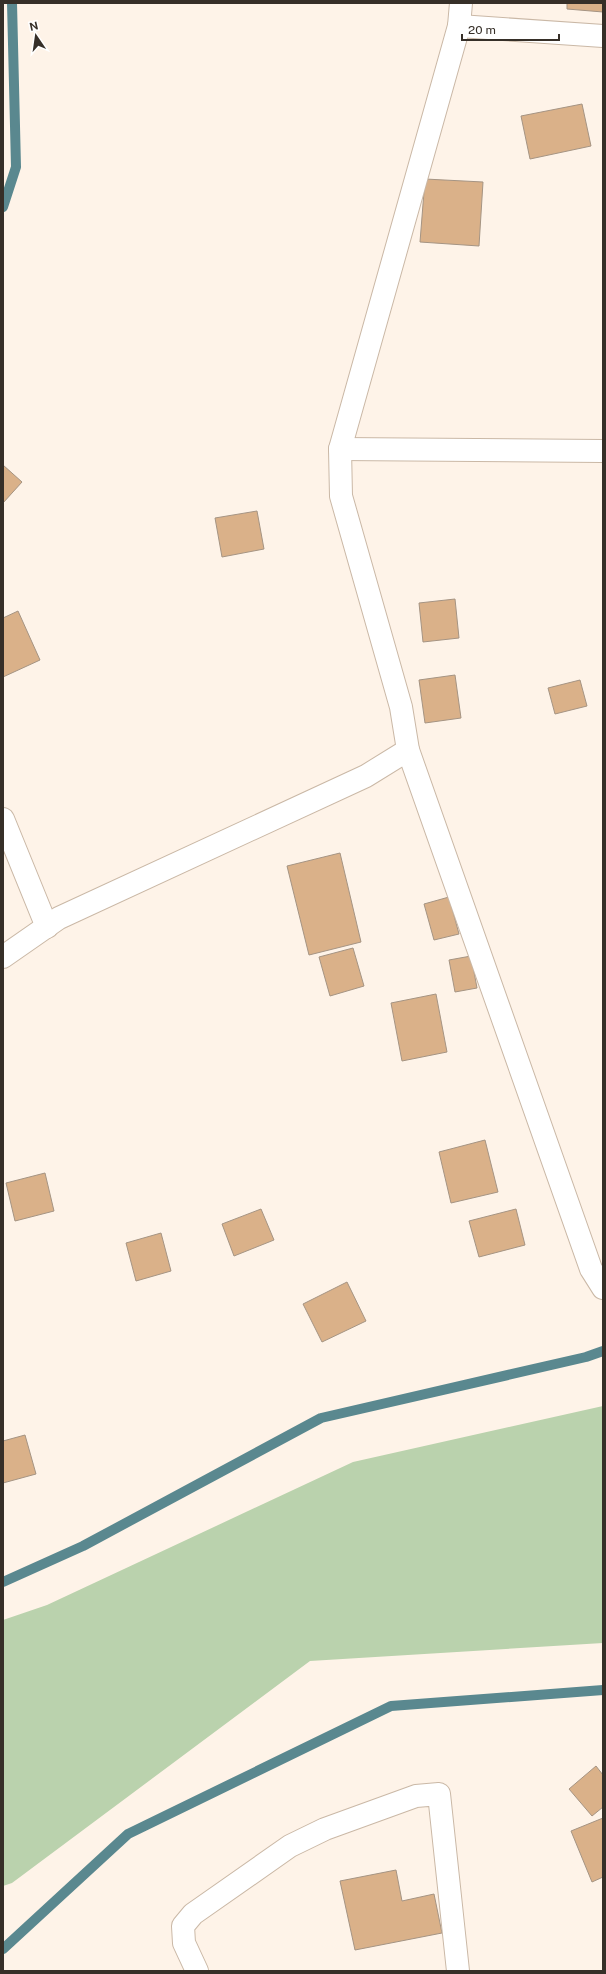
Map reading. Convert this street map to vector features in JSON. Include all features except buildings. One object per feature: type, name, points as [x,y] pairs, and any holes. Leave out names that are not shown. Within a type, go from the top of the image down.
[{"type":"street","points":[[461,3],[458,26],[340,449],[341,496],[401,707],[408,750],[591,1269],[603,1288]]},
{"type":"street","points":[[458,26],[603,36]]},
{"type":"street","points":[[340,449],[603,451]]},
{"type":"street","points":[[3,957],[59,918],[366,776],[408,750]]},
{"type":"street","points":[[3,819],[47,927]]},
{"type":"street","points":[[197,1971],[184,1943],[183,1926],[193,1914],[297,1843],[326,1829],[416,1796],[438,1794],[458,1971]]},
{"type":"green space","points":[[603,1406],[603,1643],[310,1661],[12,1883],[3,1886],[3,1620],[47,1605],[353,1462]]},
{"type":"waterway","points":[[3,207],[16,167],[12,3]]},
{"type":"waterway","points":[[3,1582],[83,1546],[321,1418],[586,1357],[603,1351]]},
{"type":"waterway","points":[[3,1949],[128,1834],[391,1706],[603,1690]]}]
